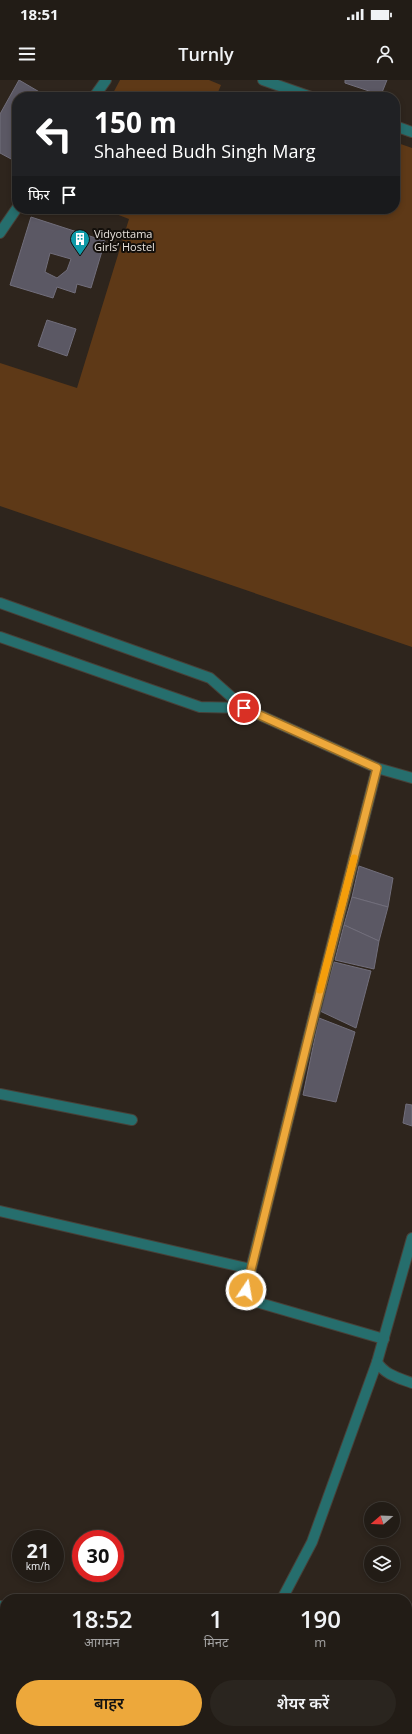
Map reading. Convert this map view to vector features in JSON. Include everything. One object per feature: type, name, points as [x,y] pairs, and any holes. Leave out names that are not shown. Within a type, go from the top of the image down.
[{"type":"street","points":[[98,92],[106,80]]},
{"type":"street","points":[[263,80],[297,92]]},
{"type":"street","points":[[400,128],[412,132]]},
{"type":"street","points":[[0,233],[13,214]]},
{"type":"street","points":[[0,602],[210,678],[244,708],[377,768],[412,778]]},
{"type":"street","points":[[0,637],[200,707],[244,708]]},
{"type":"street","points":[[377,768],[246,1290],[253,1301],[384,1339]]},
{"type":"street","points":[[0,1094],[132,1120]]},
{"type":"street","points":[[0,1211],[251,1269]]},
{"type":"street","points":[[285,1594],[312,1542],[377,1362],[412,1238]]},
{"type":"street","points":[[377,1362],[382,1369],[390,1374],[412,1383]]},
{"type":"shaded area","points":[[120,80],[209,80],[221,85],[218,92],[114,92]]},
{"type":"shaded area","points":[[400,144],[412,148],[412,647],[0,506],[0,363],[77,388],[129,219],[116,214],[400,214]]},
{"type":"building","points":[[19,80],[39,92],[12,92]]},
{"type":"building","points":[[345,80],[387,80],[382,92],[372,92],[345,83]]},
{"type":"building","points":[[12,93],[12,159],[0,153],[0,114]]},
{"type":"building","name":"Vidyottama Girls’ Hostel","points":[[31,217],[105,241],[91,288],[77,284],[75,293],[57,287],[53,298],[10,285]],"holes":[[[50,253],[71,259],[67,270],[57,278],[45,272]]]},
{"type":"building","points":[[47,320],[76,329],[67,356],[38,346]]},
{"type":"building","points":[[359,866],[393,878],[388,907],[352,897]]},
{"type":"building","points":[[352,897],[388,907],[379,941],[344,925]]},
{"type":"building","points":[[344,925],[379,941],[374,969],[335,960]]},
{"type":"building","points":[[334,962],[371,971],[356,1028],[320,1011]]},
{"type":"building","points":[[319,1018],[355,1032],[336,1102],[303,1095]]},
{"type":"building","points":[[406,1104],[412,1105],[412,1126],[403,1123]]},
{"type":"slow traffic","points":[[320,990],[354,858]]},
{"type":"place","name":"Vidyottama Girls’ Hostel","points":[[80,256]]},
{"type":"route","points":[[244,708],[377,768],[246,1290]]}]
